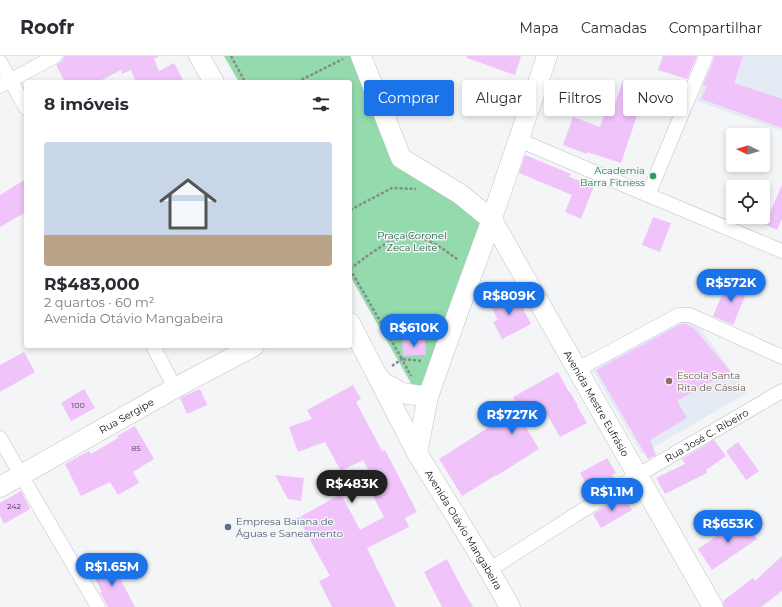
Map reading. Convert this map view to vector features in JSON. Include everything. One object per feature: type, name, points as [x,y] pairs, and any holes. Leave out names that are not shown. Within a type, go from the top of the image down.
[{"type":"street","points":[[6,83],[55,56]]},
{"type":"street","points":[[199,56],[213,80]]},
{"type":"street","points":[[361,56],[401,158],[460,194],[492,220]]},
{"type":"street","points":[[417,453],[428,397],[492,220],[547,56]]},
{"type":"street","points":[[648,195],[706,56]]},
{"type":"street","points":[[0,62],[6,83],[24,106]]},
{"type":"street","points":[[519,140],[782,251]]},
{"type":"street","name":"Avenida Mestre Eufrásio","points":[[492,220],[713,607]]},
{"type":"street","points":[[578,369],[680,315],[690,316],[782,357]]},
{"type":"street","points":[[352,327],[417,453]]},
{"type":"street","points":[[154,348],[175,388]]},
{"type":"street","name":"Rua Sergipe","points":[[0,487],[175,388],[250,348]]},
{"type":"street","points":[[377,376],[384,383],[402,393],[428,397]]},
{"type":"street","name":"Rua José C. Ribeiro","points":[[488,570],[638,475],[782,391]]},
{"type":"street","points":[[0,438],[98,607]]},
{"type":"street","name":"Avenida Otávio Mangabeira","points":[[417,453],[510,607]]},
{"type":"path","points":[[231,56],[244,80]]},
{"type":"path","points":[[301,80],[349,56]]},
{"type":"path","points":[[352,209],[392,188],[422,189]]},
{"type":"path","points":[[352,268],[392,240],[405,236],[419,237],[443,248],[460,261]]},
{"type":"path","points":[[352,272],[412,379]]},
{"type":"path","points":[[377,376],[402,359],[428,361]]},
{"type":"shaded area","points":[[715,56],[782,56],[782,131],[697,101]]},
{"type":"shaded area","name":"Escola Santa Rita de Cássia","points":[[681,318],[699,326],[747,393],[642,454],[592,369]]},
{"type":"green space","name":"Praça Coronel Zeca Leite","points":[[224,56],[357,56],[367,80],[364,80],[364,116],[381,116],[398,159],[483,210],[482,234],[428,386],[412,385],[352,280],[352,80],[238,80]]},
{"type":"building","points":[[64,56],[159,56],[154,59],[159,71],[174,63],[183,80],[135,80],[131,70],[122,74],[121,70],[102,80],[64,80],[56,65],[62,61]]},
{"type":"building","points":[[467,56],[521,56],[515,75],[467,58]]},
{"type":"building","points":[[663,56],[697,56],[687,79],[658,70]]},
{"type":"building","points":[[714,56],[743,56],[734,83],[782,99],[782,128],[701,99],[707,86],[703,85]]},
{"type":"building","points":[[623,81],[623,116],[637,116],[621,163],[587,152],[587,154],[563,145],[573,117],[600,127],[604,116],[615,116],[615,104]]},
{"type":"building","points":[[525,155],[571,174],[569,177],[594,186],[581,219],[565,212],[572,195],[519,173]]},
{"type":"building","points":[[24,180],[24,213],[0,227],[0,195]]},
{"type":"building","points":[[782,185],[782,219],[777,230],[765,224],[770,224],[770,213]]},
{"type":"building","points":[[653,217],[671,223],[660,252],[642,245]]},
{"type":"building","points":[[728,281],[748,289],[733,325],[713,316]]},
{"type":"building","points":[[513,292],[531,324],[502,339],[493,322],[498,320],[490,305]]},
{"type":"building","name":"Escola Santa Rita de Cássia","points":[[681,324],[694,328],[730,371],[677,401],[687,418],[650,440],[656,455],[648,459],[596,370]]},
{"type":"building","points":[[425,339],[426,355],[403,356],[402,340]]},
{"type":"building","points":[[24,352],[35,372],[0,392],[0,365]]},
{"type":"building","points":[[558,372],[587,423],[560,437],[541,404],[519,416],[539,449],[462,496],[439,459],[494,424],[491,419],[516,402],[513,397]]},
{"type":"building","points":[[353,385],[361,399],[356,402],[382,451],[385,450],[417,512],[405,518],[409,527],[367,548],[396,607],[332,607],[319,581],[330,576],[298,518],[341,494],[360,530],[384,517],[370,490],[377,486],[363,460],[341,471],[325,442],[298,452],[289,427],[312,419],[307,410]]},
{"type":"building","points":[[84,389],[95,408],[71,421],[61,403]]},
{"type":"building","points":[[200,389],[207,405],[187,414],[180,398]]},
{"type":"building","points":[[135,426],[154,459],[133,472],[139,483],[118,495],[110,482],[81,496],[65,464],[89,451],[91,454],[118,438],[117,436]]},
{"type":"building","points":[[714,440],[726,456],[706,470],[707,473],[665,494],[656,478],[685,464],[682,459]]},
{"type":"building","points":[[738,442],[759,471],[746,480],[726,451]]},
{"type":"building","points":[[607,458],[616,473],[612,475],[615,480],[592,494],[580,473]]},
{"type":"building","points":[[275,475],[304,478],[301,501],[288,499]]},
{"type":"building","points":[[21,491],[30,509],[4,524],[0,516],[0,503]]},
{"type":"building","points":[[623,495],[632,510],[601,528],[593,514]]},
{"type":"building","points":[[743,518],[757,539],[712,570],[698,549]]},
{"type":"building","points":[[782,556],[782,591],[761,607],[724,607],[723,601],[753,578],[755,581]]},
{"type":"building","points":[[447,559],[473,607],[442,607],[424,572]]},
{"type":"building","points":[[112,561],[135,607],[108,607],[100,592],[102,592],[91,571]]},
{"type":"place","name":"Academia Barra Fitness","points":[[653,176]]},
{"type":"place","name":"Escola Santa Rita de Cássia","points":[[669,381]]},
{"type":"place","name":"Empresa Baiana de Águas e Saneamento","points":[[228,527]]}]
